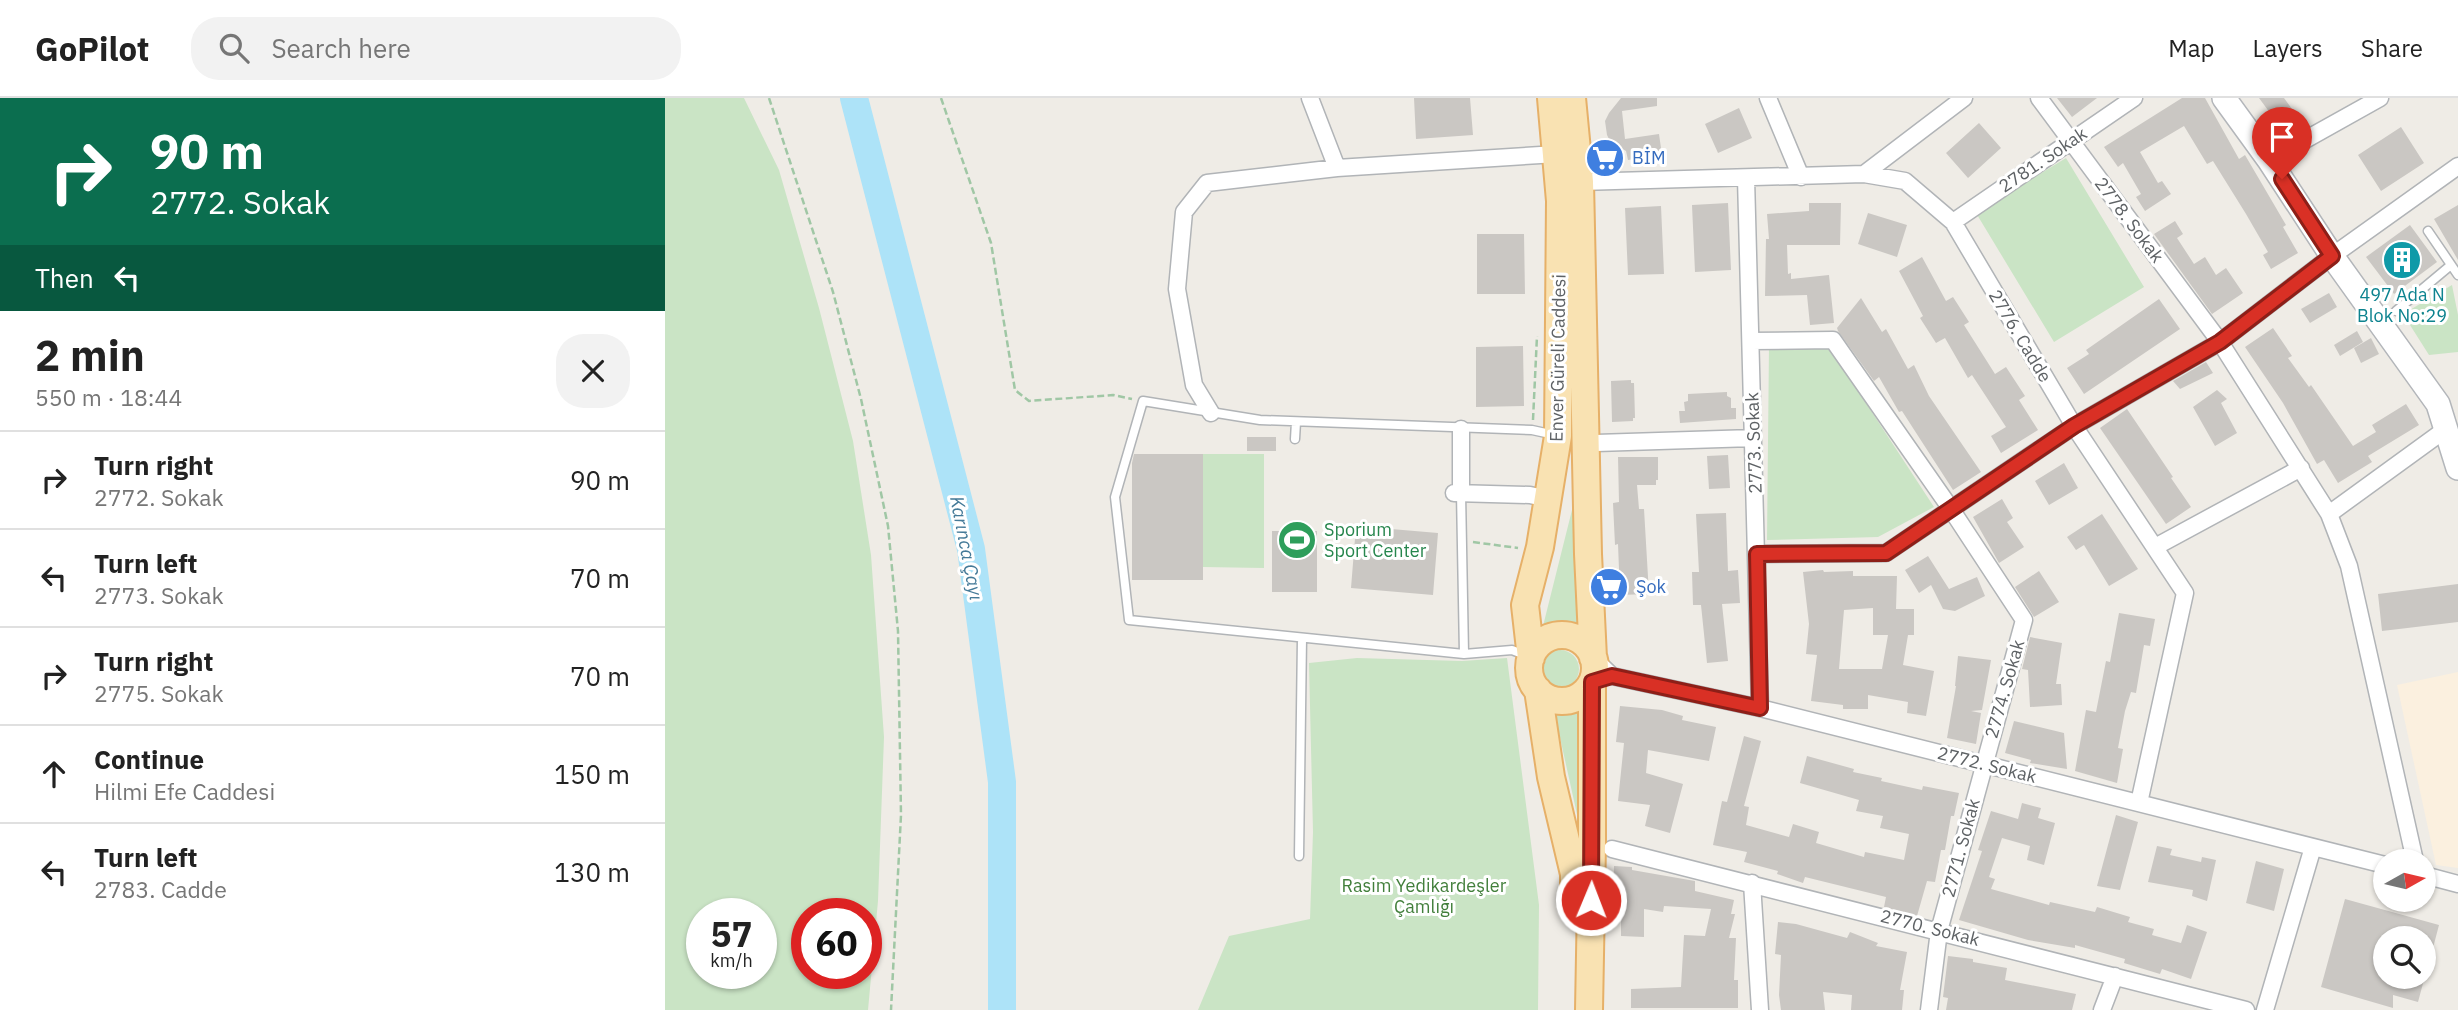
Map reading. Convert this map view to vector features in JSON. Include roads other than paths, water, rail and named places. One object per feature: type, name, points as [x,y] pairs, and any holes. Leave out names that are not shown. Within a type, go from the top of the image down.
[{"type":"main road","name":"Enver Güreli Caddesi","points":[[1531,657],[1525,605],[1540,547],[1558,436],[1560,201],[1551,98]]},
{"type":"main road","name":"Enver Güreli Caddesi","points":[[1572,98],[1580,182],[1588,554],[1599,672],[1589,1010]]},
{"type":"main road","points":[[2224,98],[2438,404],[2458,468]]},
{"type":"main road","points":[[1538,690],[1547,697],[1567,700],[1577,697],[1599,672],[1582,641],[1562,635],[1543,641],[1531,657],[1530,675],[1538,690],[1551,777],[1574,874],[1573,1010]]},
{"type":"street","points":[[1310,98],[1337,168]]},
{"type":"street","points":[[1768,98],[1801,177]]},
{"type":"street","points":[[1864,174],[1964,98]]},
{"type":"street","name":"2778. Sokak","points":[[2039,98],[2220,342],[2329,514],[2349,566],[2412,849]]},
{"type":"street","name":"2781. Sokak","points":[[1953,222],[2134,98]]},
{"type":"street","points":[[2269,160],[2380,98]]},
{"type":"street","points":[[1211,413],[1194,385],[1177,289],[1184,212],[1207,183],[1337,168],[1557,154]]},
{"type":"street","points":[[1757,554],[1886,553],[2074,426],[2220,342],[2332,256],[2458,166]]},
{"type":"street","name":"2776. Cadde","points":[[1580,182],[1864,174],[1905,181],[1953,222],[2074,426],[2185,593],[2139,803]]},
{"type":"street","name":"2773. Sokak","points":[[1747,178],[1760,708]]},
{"type":"street","name":"2774. Sokak","points":[[1751,341],[1833,340],[1951,509],[2024,620],[1984,764]]},
{"type":"street","points":[[1461,429],[1458,493],[1530,495],[1548,499]]},
{"type":"street","points":[[2329,514],[2446,429]]},
{"type":"street","points":[[1596,443],[1753,438]]},
{"type":"street","points":[[2155,547],[2301,468]]},
{"type":"street","name":"2772. Sokak","points":[[1599,672],[1760,708],[2373,863]]},
{"type":"street","name":"2771. Sokak","points":[[1929,1010],[1939,931],[1984,764]]},
{"type":"street","points":[[2265,1010],[2313,847]]},
{"type":"street","name":"2770. Sokak","points":[[1612,849],[2246,1010]]},
{"type":"street","points":[[2436,878],[2458,884]]},
{"type":"street","points":[[1752,883],[1760,1010]]},
{"type":"street","points":[[2102,1010],[2115,976]]},
{"type":"lane","points":[[2428,231],[2458,275]]},
{"type":"lane","points":[[2396,311],[2451,265]]},
{"type":"lane","points":[[1531,657],[1512,650],[1464,654],[1129,620],[1115,496],[1143,401],[1211,413],[1296,422],[1532,430],[1558,436]]},
{"type":"lane","points":[[1295,439],[1296,422]]},
{"type":"lane","points":[[1458,493],[1463,541],[1464,654]]},
{"type":"lane","points":[[1299,856],[1301,638]]},
{"type":"waterway","name":"Karınca Çayı","points":[[854,98],[971,549],[1002,782],[1002,1010]]},
{"type":"place","name":"BİM","points":[[1605,158]]},
{"type":"place","name":"497 Ada N Blok No:29","points":[[2402,260]]},
{"type":"place","name":"Sporium Sport Center","points":[[1297,540]]},
{"type":"place","name":"Şok","points":[[1609,587]]},
{"type":"park label","name":"Rasim Yedikardeşler Çamlığı","points":[[1424,896]]}]
